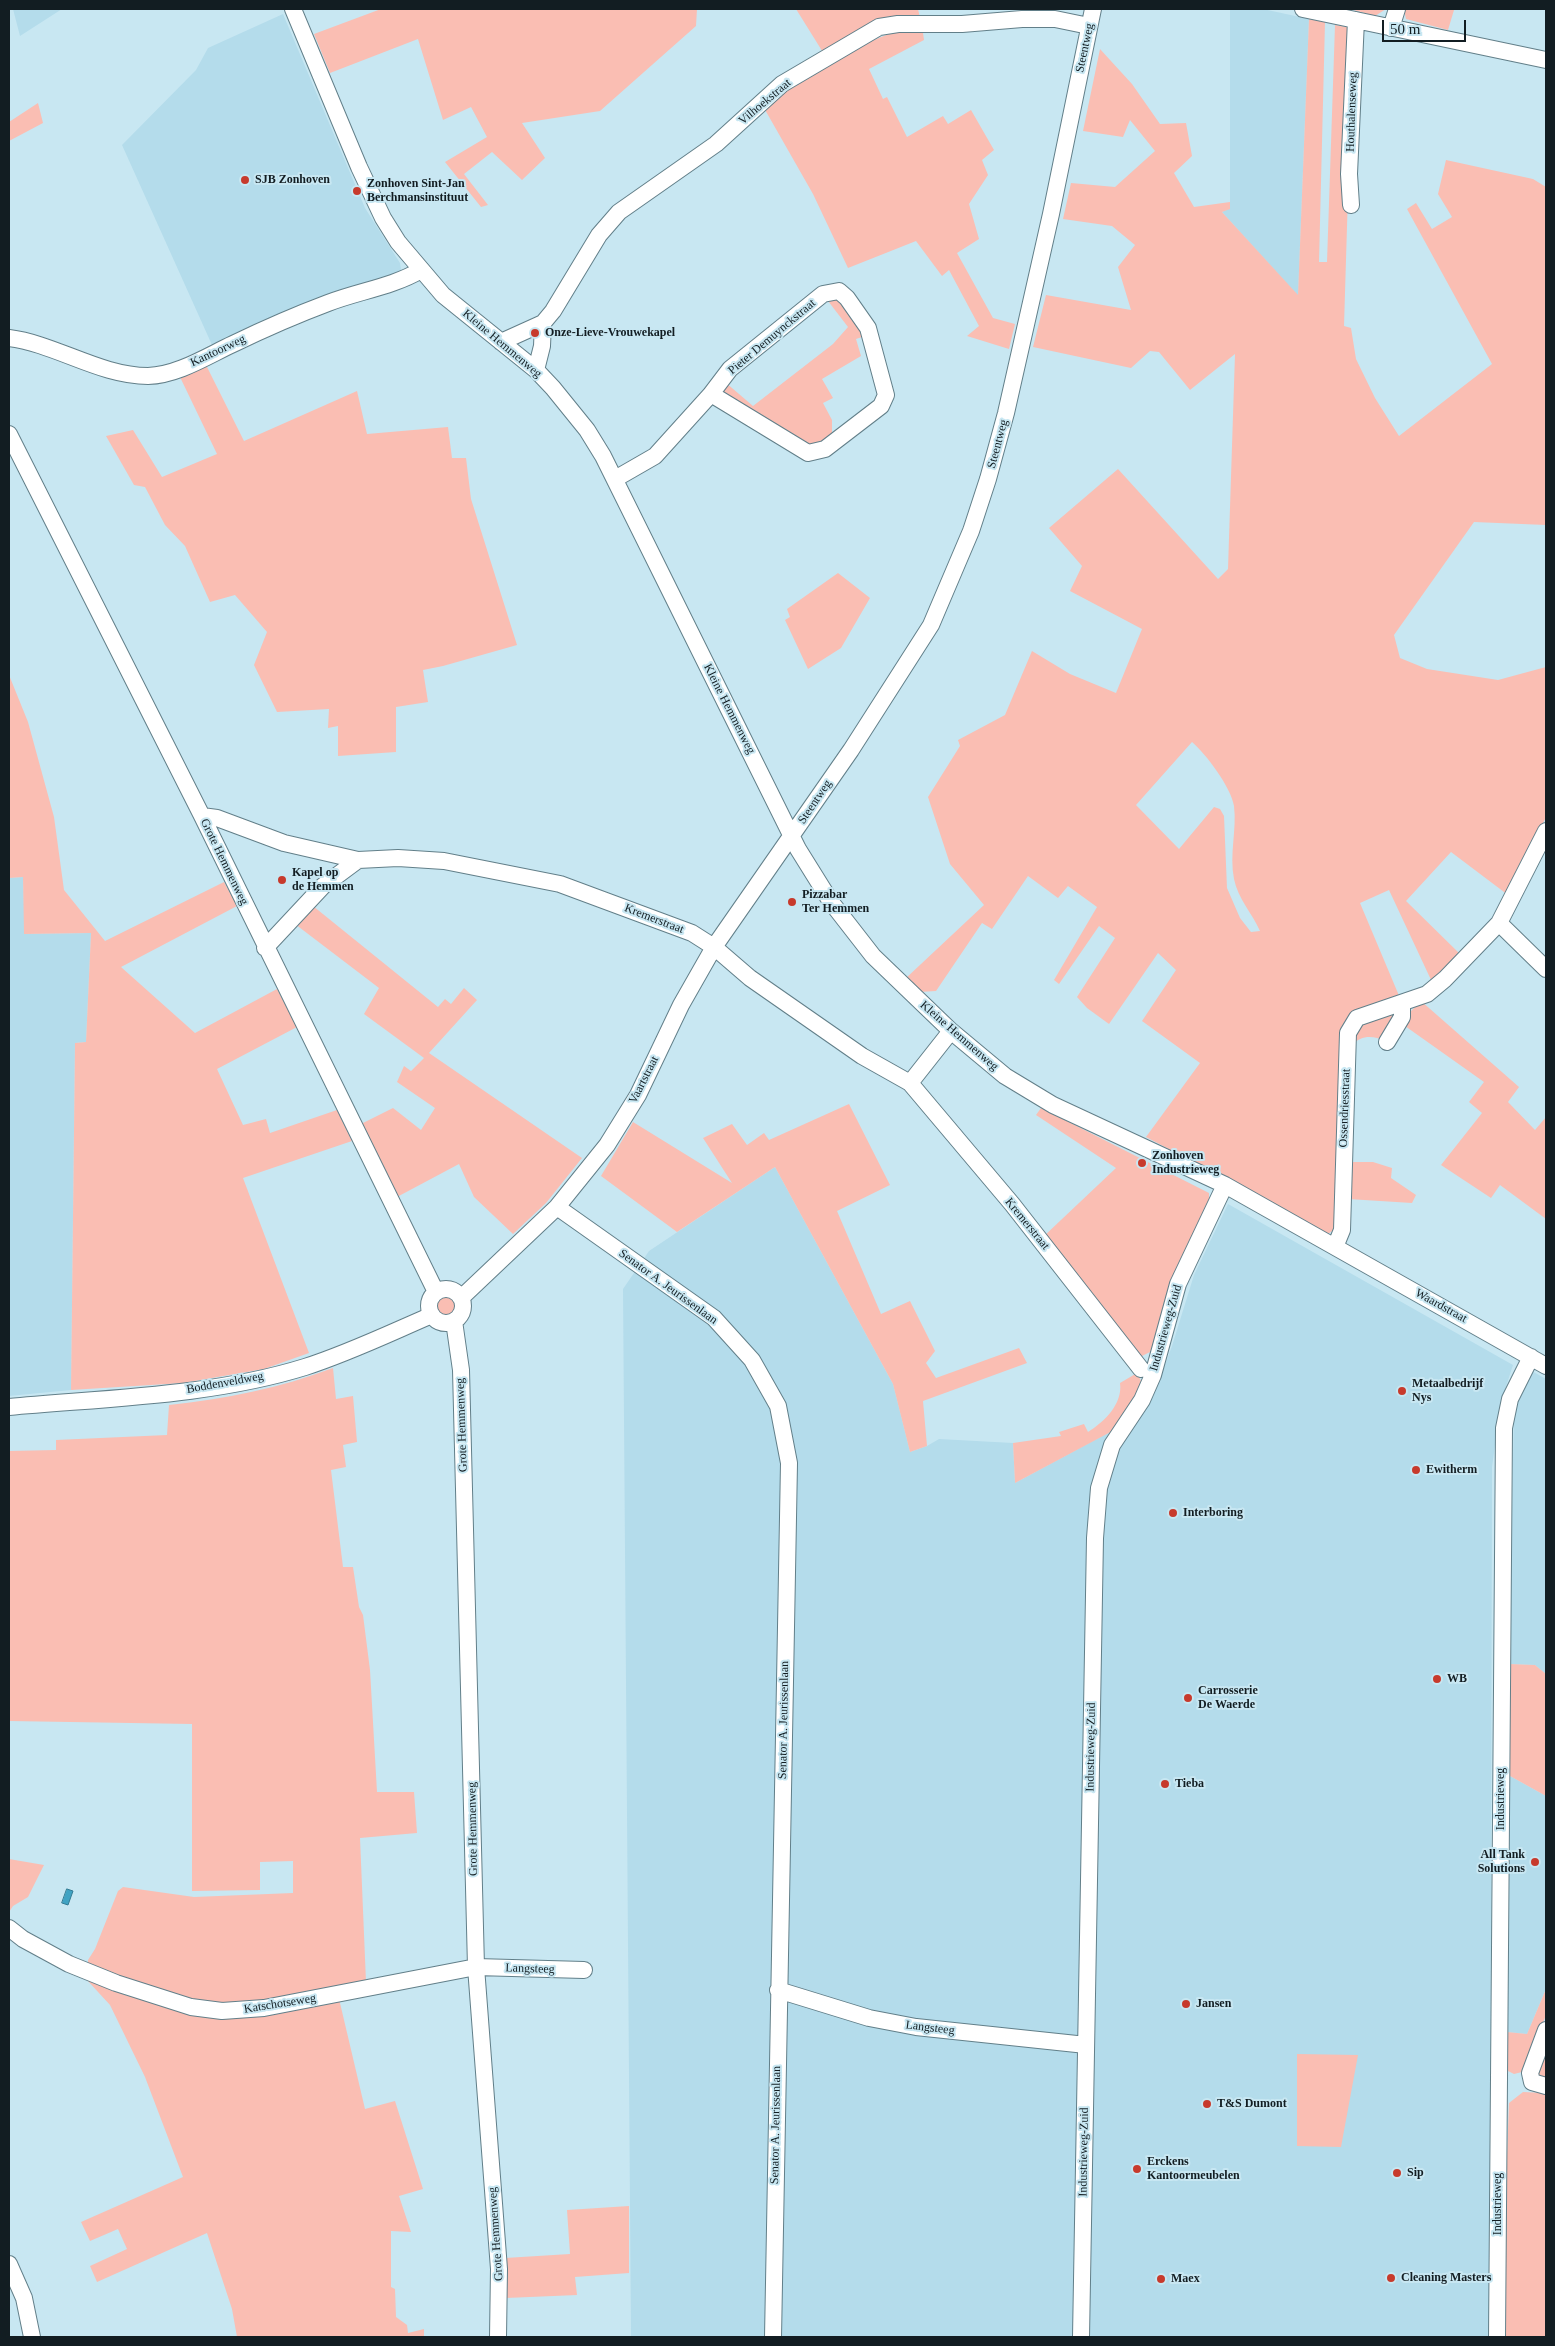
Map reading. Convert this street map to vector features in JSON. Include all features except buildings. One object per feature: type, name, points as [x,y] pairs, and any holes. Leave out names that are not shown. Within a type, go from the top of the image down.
[{"type":"street","name":"Kleine Hemmenweg","points":[[293,9],[373,199],[398,242],[443,295],[536,370],[587,430],[615,479],[792,836],[831,902],[862,941],[896,979],[951,1031],[1005,1076],[1030,1092],[1110,1132],[1225,1185],[1335,1246]]},
{"type":"street","name":"Steentweg","points":[[792,836],[931,625],[971,531],[988,479],[1021,351],[1093,9]]},
{"type":"street","points":[[1303,9],[1546,60]]},
{"type":"street","points":[[1391,28],[1397,9]]},
{"type":"street","name":"Vilhoekstraat","points":[[501,342],[542,323],[552,311],[599,235],[619,212],[716,144],[782,84],[879,27],[898,24],[962,24],[1022,19],[1055,19],[1089,26]]},
{"type":"street","name":"Houthalenseweg","points":[[1351,205],[1350,174],[1356,20]]},
{"type":"street","name":"Kantoorweg","points":[[9,338],[123,373],[148,376],[165,373],[289,318],[330,302],[402,282],[421,270]]},
{"type":"street","name":"Pieter Demuynckstraat","points":[[615,479],[655,456],[730,370],[823,294],[839,292],[847,298],[868,328],[886,395],[881,406],[826,449],[808,452],[711,394]]},
{"type":"street","points":[[536,370],[542,346],[542,323]]},
{"type":"street","name":"Grote Hemmenweg","points":[[9,434],[202,816],[436,1292]]},
{"type":"street","name":"Kremerstraat","points":[[202,816],[217,818],[284,843],[358,860],[398,858],[444,861],[560,884],[692,933],[714,947],[750,978],[862,1056],[910,1083],[1012,1204],[1141,1369]]},
{"type":"street","name":"Ossendriesstraat","points":[[1335,1246],[1342,1230],[1348,1033],[1357,1018],[1427,994],[1445,979],[1499,923],[1546,831]]},
{"type":"street","name":"Vaartstraat","points":[[462,1298],[556,1207],[607,1145],[628,1112],[681,1005],[714,947],[736,912],[792,836]]},
{"type":"street","points":[[266,948],[323,886],[358,860]]},
{"type":"street","points":[[1499,923],[1546,969]]},
{"type":"street","points":[[1388,1042],[1402,1017],[1402,1004]]},
{"type":"street","points":[[910,1083],[951,1031]]},
{"type":"street","name":"Industrieweg-Zuid","points":[[1081,2337],[1095,1558],[1099,1488],[1112,1445],[1142,1400],[1153,1375],[1178,1284],[1225,1185]]},
{"type":"street","name":"Senator A. Jeurissenlaan","points":[[556,1207],[714,1318],[752,1360],[778,1406],[789,1463],[773,2337]]},
{"type":"street","name":"Waardstraat","points":[[1335,1246],[1546,1366]]},
{"type":"street","points":[[454,1322],[439,1322],[432,1315],[429,1305],[436,1292],[450,1289],[462,1298]]},
{"type":"street","name":"Grote Hemmenweg","points":[[462,1298],[463,1309],[454,1322],[461,1370],[476,1967],[499,2269],[498,2337]]},
{"type":"street","name":"Boddenveldweg","points":[[9,1407],[178,1391],[261,1377],[305,1367],[432,1315]]},
{"type":"street","name":"Industrieweg","points":[[1497,2337],[1504,1428],[1510,1399],[1531,1357]]},
{"type":"street","name":"Katschotseweg","points":[[9,1928],[23,1939],[69,1964],[116,1984],[191,2007],[222,2011],[264,2008],[476,1967]]},
{"type":"street","name":"Langsteeg","points":[[476,1967],[584,1970]]},
{"type":"street","name":"Langsteeg","points":[[778,1990],[869,2018],[916,2027],[1086,2045]]},
{"type":"street","points":[[1546,2030],[1530,2073],[1532,2082],[1546,2086]]},
{"type":"street","points":[[9,2264],[24,2298],[32,2337]]},
{"type":"shaded area","points":[[13,9],[62,9],[20,36]]},
{"type":"shaded area","points":[[381,9],[697,9],[696,26],[600,111],[522,123],[545,158],[522,180],[492,152],[464,174],[488,205],[481,207],[445,162],[487,137],[471,107],[443,120],[418,39],[330,73],[314,34]]},
{"type":"shaded area","points":[[796,9],[918,9],[920,18],[824,54]]},
{"type":"shaded area","points":[[1230,9],[1263,9],[1309,19],[1298,296],[1222,212],[1230,208]]},
{"type":"shaded area","points":[[1350,9],[1386,9],[1375,16]]},
{"type":"shaded area","points":[[1404,9],[1454,10],[1448,30],[1406,19]]},
{"type":"shaded area","name":"SJB Zonhoven","points":[[283,14],[365,208],[400,263],[401,270],[395,277],[326,296],[276,315],[212,345],[122,145],[196,70],[208,48]]},
{"type":"shaded area","points":[[1309,19],[1325,22],[1319,262],[1327,262],[1335,25],[1353,28],[1344,326],[1351,328],[1356,359],[1375,398],[1399,436],[1492,364],[1407,209],[1416,203],[1432,229],[1452,217],[1438,194],[1446,160],[1533,179],[1546,187],[1546,525],[1474,522],[1394,635],[1400,658],[1427,669],[1498,680],[1546,667],[1546,817],[1508,895],[1451,852],[1406,901],[1460,954],[1432,982],[1389,890],[1360,903],[1400,998],[1352,1016],[1336,1228],[1328,1234],[1322,1233],[1288,1212],[1146,1137],[1200,1063],[1142,1021],[1176,970],[1158,953],[1109,1024],[1087,1008],[1077,997],[1115,938],[1099,926],[1059,984],[1054,980],[1097,907],[1068,886],[1058,898],[1028,876],[992,929],[982,923],[936,991],[919,992],[905,979],[984,905],[950,864],[928,797],[960,746],[958,740],[1005,715],[1032,651],[1070,674],[1116,693],[1142,629],[1070,591],[1082,566],[1049,528],[1118,469],[1218,579],[1228,569],[1235,354],[1190,390],[1159,352],[1150,351],[1131,368],[1033,347],[1046,295],[1131,310],[1118,267],[1135,245],[1112,226],[1063,219],[1071,183],[1115,187],[1155,151],[1130,120],[1123,137],[1083,131],[1100,49],[1132,84],[1160,124],[1186,123],[1192,156],[1174,173],[1194,207],[1230,202],[1230,209],[1222,212],[1298,295]],"holes":[[[1192,742],[1217,771],[1232,798],[1235,815],[1232,860],[1234,879],[1239,893],[1260,931],[1251,932],[1240,918],[1227,888],[1224,816],[1220,809],[1214,807],[1179,849],[1136,805]]]},
{"type":"shaded area","points":[[895,32],[923,33],[924,40],[869,69],[883,99],[887,97],[907,137],[943,116],[948,124],[971,110],[994,150],[982,160],[988,175],[969,204],[979,239],[957,253],[993,318],[1015,324],[1009,349],[967,336],[979,326],[949,270],[942,276],[916,241],[848,268],[813,194],[764,108],[791,86],[826,64],[863,45]]},
{"type":"shaded area","points":[[38,103],[43,123],[9,141],[9,122]]},
{"type":"shaded area","points":[[838,296],[865,336],[856,339],[861,356],[822,379],[833,398],[823,403],[832,420],[832,438],[815,449],[729,402],[723,391],[725,382],[753,406],[833,344],[848,327],[825,297]]},
{"type":"shaded area","points":[[206,365],[244,441],[357,391],[367,434],[448,427],[452,458],[466,458],[471,499],[517,645],[423,670],[428,702],[396,707],[396,752],[338,756],[338,726],[328,728],[329,709],[277,712],[254,665],[267,632],[235,595],[210,602],[185,546],[165,525],[145,487],[134,485],[106,436],[133,430],[162,477],[217,454],[180,377]]},
{"type":"shaded area","points":[[838,573],[870,598],[841,648],[808,669],[785,620],[790,617],[787,609]]},
{"type":"shaded area","points":[[9,675],[28,722],[54,817],[64,890],[105,941],[224,882],[237,906],[121,967],[195,1033],[277,989],[297,1027],[217,1069],[243,1125],[266,1119],[270,1133],[337,1110],[352,1141],[243,1178],[309,1353],[264,1369],[183,1383],[71,1390],[75,1043],[86,1042],[91,933],[24,934],[23,877],[9,878]]},
{"type":"shaded area","points":[[23,877],[25,934],[91,933],[86,1042],[75,1043],[71,1390],[9,1396],[9,878]]},
{"type":"shaded area","points":[[313,906],[438,1007],[445,999],[451,1004],[464,988],[477,1000],[429,1053],[582,1158],[546,1203],[513,1234],[474,1197],[459,1164],[397,1197],[361,1124],[393,1108],[421,1130],[435,1108],[397,1082],[404,1066],[411,1071],[424,1058],[364,1014],[379,988],[295,924]]},
{"type":"shaded area","points":[[1421,1001],[1519,1087],[1508,1102],[1535,1130],[1546,1117],[1546,1219],[1500,1185],[1491,1198],[1441,1165],[1482,1113],[1469,1102],[1484,1082],[1405,1026],[1410,1012]]},
{"type":"shaded area","points":[[1393,1012],[1396,1016],[1385,1041],[1367,1037],[1359,1039],[1352,1045],[1356,1030],[1361,1025],[1372,1018]]},
{"type":"shaded area","points":[[849,1104],[890,1185],[837,1211],[881,1314],[910,1301],[935,1351],[926,1363],[936,1378],[1019,1348],[1027,1363],[923,1401],[927,1446],[910,1452],[893,1384],[775,1167],[677,1232],[601,1176],[633,1122],[732,1183],[703,1138],[732,1124],[747,1145],[764,1133],[769,1140]]},
{"type":"shaded area","points":[[1041,1108],[1209,1193],[1209,1200],[1152,1351],[1140,1357],[1043,1237],[1116,1168],[1036,1115]]},
{"type":"shaded area","points":[[1352,1162],[1373,1162],[1392,1168],[1391,1178],[1416,1195],[1412,1203],[1348,1199]]},
{"type":"shaded area","points":[[775,1167],[893,1384],[910,1452],[939,1439],[1013,1443],[1015,1483],[1143,1414],[1153,1397],[1172,1346],[1194,1275],[1228,1204],[1513,1365],[1501,1402],[1492,1467],[1490,2337],[631,2337],[623,1289],[649,1251]]},
{"type":"shaded area","points":[[446,1295],[454,1298],[457,1306],[454,1314],[446,1317],[438,1314],[435,1306],[438,1298]]},
{"type":"shaded area","points":[[333,1368],[336,1399],[353,1396],[357,1442],[343,1445],[346,1467],[331,1470],[343,1567],[353,1567],[359,1607],[363,1615],[370,1670],[377,1792],[414,1792],[417,1833],[360,1838],[366,1982],[336,1986],[365,2109],[395,2101],[423,2189],[399,2196],[411,2232],[391,2231],[391,2287],[395,2289],[396,2317],[407,2325],[408,2333],[424,2329],[424,2337],[237,2337],[232,2309],[207,2233],[97,2282],[90,2266],[127,2249],[118,2229],[90,2241],[81,2222],[183,2177],[145,2077],[110,2005],[87,1980],[128,1996],[135,1985],[88,1966],[88,1960],[95,1949],[118,1891],[123,1887],[194,1897],[293,1893],[293,1861],[260,1862],[260,1890],[192,1891],[192,1724],[9,1721],[9,1451],[56,1450],[56,1440],[167,1435],[169,1405],[211,1400],[252,1392]]},
{"type":"shaded area","points":[[1530,1370],[1546,1379],[1546,1674],[1535,1665],[1509,1664],[1514,1411],[1519,1392]]},
{"type":"shaded area","points":[[1137,1373],[1141,1381],[1138,1392],[1118,1428],[1015,1483],[1013,1443],[1061,1436],[1059,1432],[1084,1424],[1088,1432],[1111,1412],[1119,1398],[1120,1383]]},
{"type":"shaded area","points":[[1509,1664],[1535,1665],[1546,1674],[1546,1796],[1510,1776]]},
{"type":"shaded area","points":[[1510,1776],[1546,1796],[1546,1989],[1527,2034],[1507,2032]]},
{"type":"shaded area","points":[[9,1859],[44,1865],[28,1897],[13,1906],[9,1912]]},
{"type":"shaded area","points":[[1546,1989],[1546,2015],[1526,2067],[1522,2072],[1514,2074],[1508,2071],[1506,2066],[1507,2032],[1527,2034]]},
{"type":"shaded area","points":[[1546,2043],[1546,2080],[1538,2078],[1535,2073]]},
{"type":"shaded area","points":[[1297,2054],[1358,2055],[1341,2147],[1297,2146]]},
{"type":"shaded area","points":[[1523,2092],[1546,2093],[1546,2337],[1505,2337],[1506,2182],[1509,2103]]},
{"type":"shaded area","points":[[629,2206],[629,2273],[575,2277],[577,2295],[506,2298],[505,2258],[570,2254],[567,2210]]},
{"type":"water","points":[[67,1889],[73,1891],[68,1905],[62,1903]]},
{"type":"place","name":"SJB Zonhoven","points":[[245,180]]},
{"type":"place","name":"Zonhoven Sint-Jan Berchmansinstituut","points":[[357,191]]},
{"type":"place","name":"Onze-Lieve-Vrouwekapel","points":[[535,333]]},
{"type":"place","name":"Kapel op de Hemmen","points":[[282,880]]},
{"type":"place","name":"Pizzabar Ter Hemmen","points":[[792,902]]},
{"type":"place","name":"Zonhoven Industrieweg","points":[[1142,1163]]},
{"type":"place","name":"Metaalbedrijf Nys","points":[[1402,1391]]},
{"type":"place","name":"Ewitherm","points":[[1416,1470]]},
{"type":"place","name":"Interboring","points":[[1173,1513]]},
{"type":"place","name":"WB","points":[[1437,1679]]},
{"type":"place","name":"Carrosserie De Waerde","points":[[1188,1698]]},
{"type":"place","name":"Tieba","points":[[1165,1784]]},
{"type":"place","name":"All Tank Solutions","points":[[1535,1862]]},
{"type":"place","name":"Jansen","points":[[1186,2004]]},
{"type":"place","name":"T&S Dumont","points":[[1207,2104]]},
{"type":"place","name":"Erckens Kantoormeubelen","points":[[1137,2169]]},
{"type":"place","name":"Sip","points":[[1397,2173]]},
{"type":"place","name":"Cleaning Masters","points":[[1391,2278]]},
{"type":"place","name":"Maex","points":[[1161,2279]]}]
